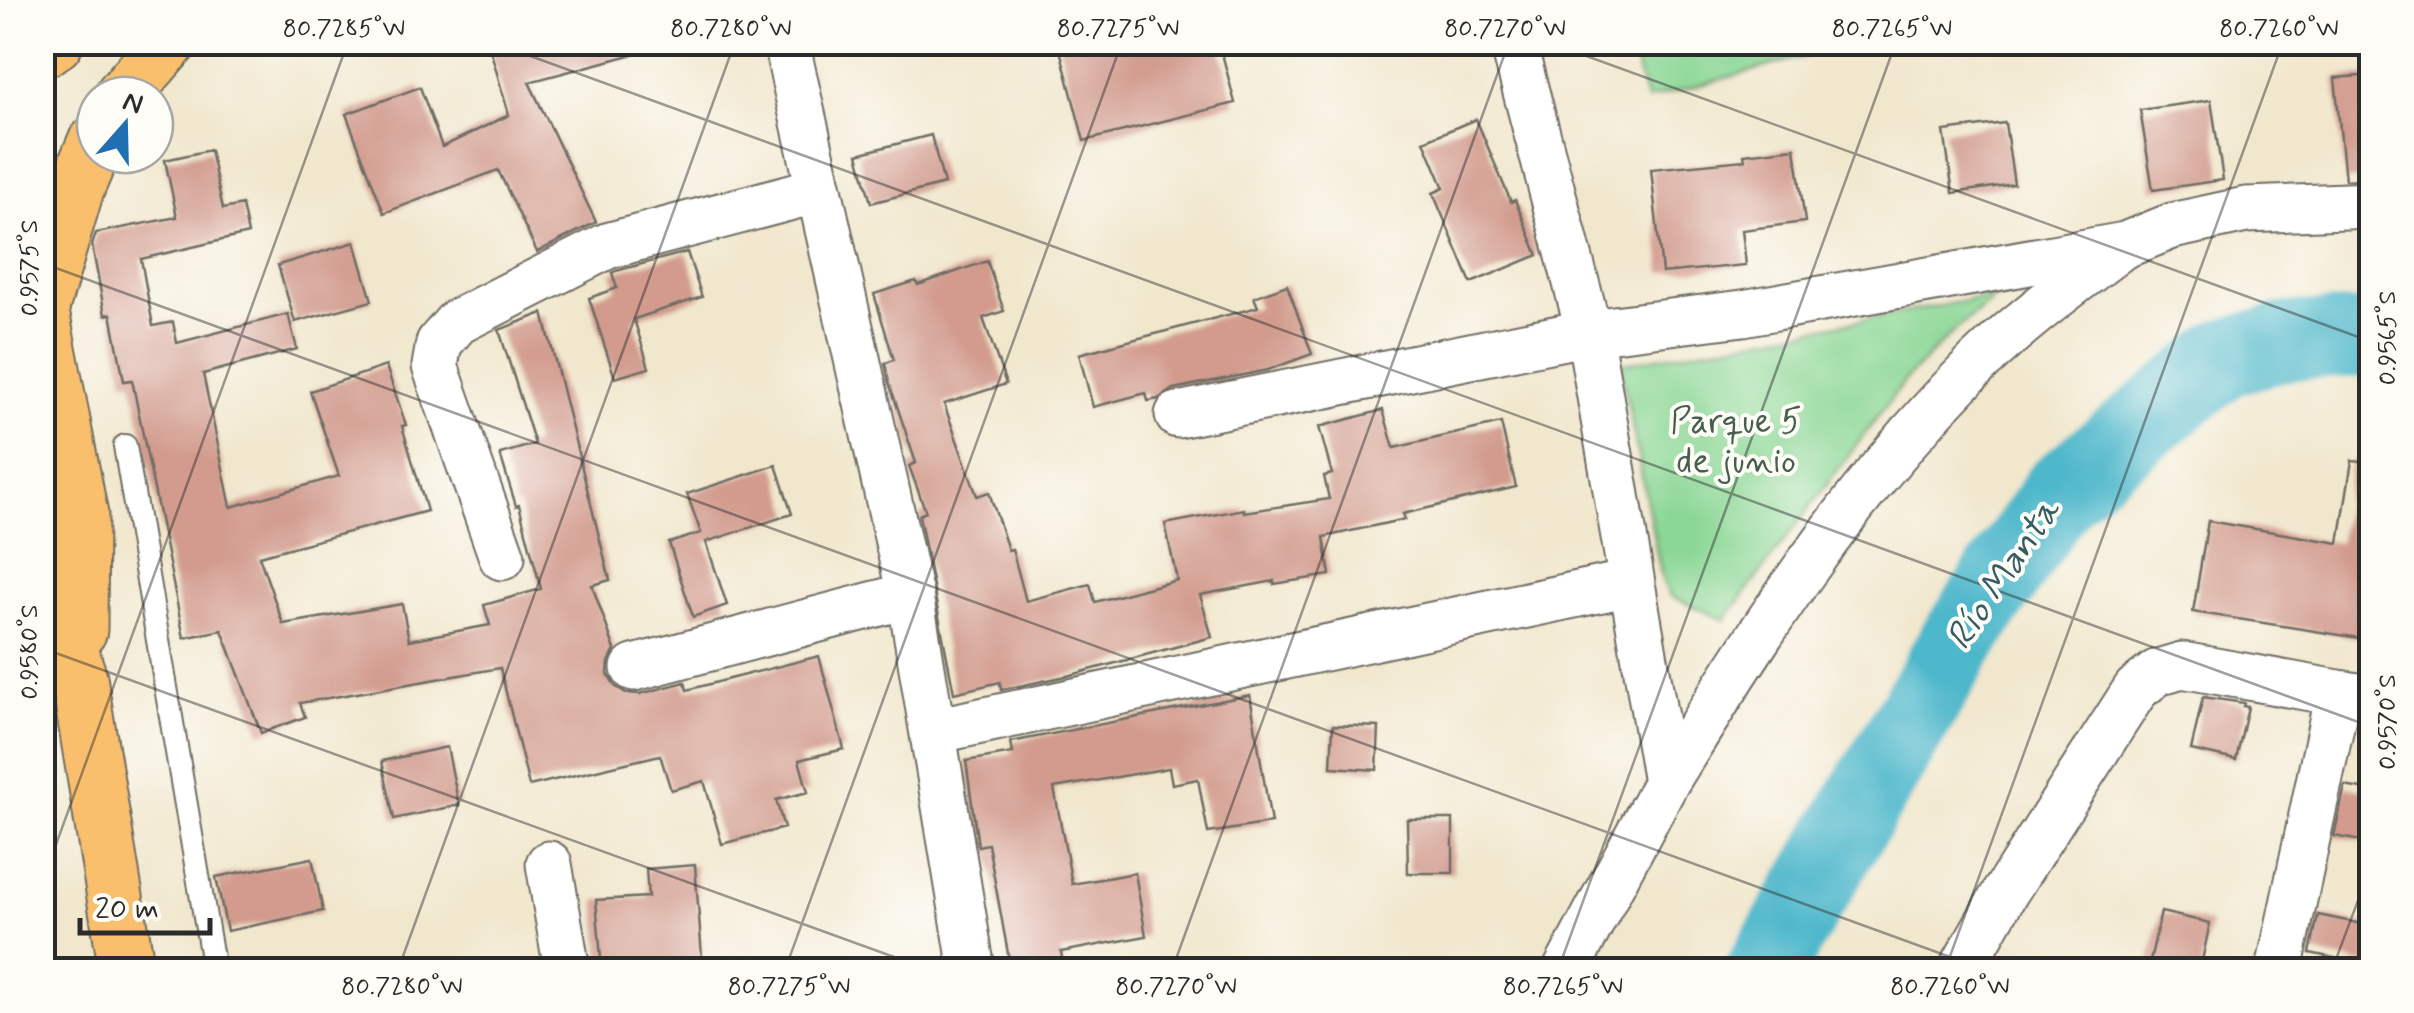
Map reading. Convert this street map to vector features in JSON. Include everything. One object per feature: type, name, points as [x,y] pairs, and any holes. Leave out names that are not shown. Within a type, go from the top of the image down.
[{"type":"main road","points":[[43,46],[55,42]]},
{"type":"main road","points":[[141,75],[169,42]]},
{"type":"main road","points":[[42,304],[82,175]]},
{"type":"main road","points":[[42,317],[80,515],[78,678]]},
{"type":"main road","points":[[42,567],[78,678],[127,970]]},
{"type":"street","points":[[786,42],[910,595],[972,970]]},
{"type":"street","points":[[1513,42],[1589,332],[1666,782]]},
{"type":"street","points":[[502,558],[435,366],[439,343],[457,322],[606,246],[818,190]]},
{"type":"street","points":[[1178,415],[1589,332],[1743,313],[2124,244],[2172,226],[2246,210],[2372,205]]},
{"type":"street","points":[[1566,970],[1666,782],[1799,573],[1885,463],[1966,374],[2036,312],[2124,244]]},
{"type":"street","points":[[934,731],[1630,584]]},
{"type":"street","points":[[634,668],[910,595]]},
{"type":"street","points":[[1961,970],[2004,894],[2136,688],[2158,672],[2182,664],[2355,696],[2279,970]]},
{"type":"street","points":[[549,864],[568,970]]},
{"type":"lane","points":[[125,446],[214,970]]},
{"type":"green space","points":[[1630,42],[1853,43],[1646,100]]},
{"type":"green space","name":"Parque 5 de junio","points":[[1999,295],[1954,331],[1906,379],[1725,620],[1670,596],[1662,579],[1620,364]]},
{"type":"building","points":[[488,42],[633,42],[634,54],[529,82],[596,222],[537,252],[498,170],[384,213],[346,114],[420,87],[442,147],[509,115]]},
{"type":"building","points":[[1058,42],[1219,42],[1235,103],[1084,141]]},
{"type":"building","points":[[2372,75],[2372,179],[2345,180],[2335,78]]},
{"type":"building","points":[[2211,100],[2223,180],[2153,190],[2140,110]]},
{"type":"building","points":[[1476,119],[1538,255],[1471,283],[1433,193],[1444,188],[1424,141]]},
{"type":"building","points":[[2005,123],[2014,184],[1953,193],[1944,131]]},
{"type":"building","points":[[931,135],[944,184],[871,203],[858,154]]},
{"type":"building","points":[[1795,148],[1805,222],[1742,230],[1746,265],[1662,273],[1651,169],[1745,160],[1744,154]]},
{"type":"building","points":[[210,150],[223,209],[242,205],[248,234],[141,259],[153,326],[173,322],[177,343],[288,314],[297,349],[203,374],[231,507],[339,476],[310,391],[386,366],[406,425],[402,426],[427,511],[259,556],[283,624],[402,604],[409,640],[490,625],[484,605],[541,589],[519,505],[516,506],[500,454],[535,444],[499,330],[543,313],[610,580],[592,585],[615,650],[608,674],[615,686],[626,693],[640,694],[685,682],[687,690],[819,656],[844,749],[799,760],[808,792],[776,800],[784,828],[722,844],[704,781],[671,790],[660,755],[529,786],[500,668],[300,703],[305,717],[261,733],[222,630],[184,638],[132,380],[124,381],[111,314],[105,315],[92,245],[96,233],[177,217],[168,175],[175,175],[175,158]]},
{"type":"building","points":[[355,242],[372,301],[295,322],[278,265]]},
{"type":"building","points":[[687,252],[702,297],[634,319],[649,368],[615,378],[589,298],[617,288],[612,273],[616,271]]},
{"type":"building","points":[[987,261],[1004,311],[983,318],[1006,384],[944,404],[977,496],[989,492],[1008,550],[1012,549],[1026,601],[1090,584],[1095,602],[1177,580],[1165,524],[1329,499],[1324,476],[1332,474],[1319,427],[1383,410],[1394,448],[1501,423],[1516,487],[1324,537],[1330,575],[1200,595],[1212,637],[1071,675],[1001,690],[1000,682],[954,693],[919,515],[926,512],[909,466],[916,463],[889,382],[885,363],[894,360],[874,294],[916,281],[918,285]]},
{"type":"building","points":[[1287,285],[1312,354],[1268,370],[1173,389],[1158,399],[1148,401],[1146,393],[1093,407],[1079,354],[1258,307],[1254,297]]},
{"type":"building","points":[[2352,460],[2372,462],[2372,640],[2193,612],[2208,521],[2339,543]]},
{"type":"building","points":[[776,465],[792,514],[706,542],[727,605],[693,617],[669,543],[701,533],[687,494]]},
{"type":"building","points":[[1250,695],[1271,823],[1208,833],[1198,779],[1172,784],[1169,768],[1054,788],[1072,884],[1135,873],[1146,936],[1061,952],[1064,970],[1011,970],[988,844],[978,846],[966,761],[1013,753],[1011,742]]},
{"type":"building","points":[[2203,697],[2244,703],[2248,707],[2236,760],[2191,750]]},
{"type":"building","points":[[1333,725],[1379,727],[1377,770],[1331,767]]},
{"type":"building","points":[[447,747],[459,805],[394,819],[382,761]]},
{"type":"building","points":[[2345,786],[2372,791],[2372,843],[2334,836]]},
{"type":"building","points":[[1407,819],[1453,819],[1453,873],[1408,873]]},
{"type":"building","points":[[312,858],[323,911],[227,931],[216,877]]},
{"type":"building","points":[[695,865],[703,970],[602,970],[596,900],[648,897],[646,869]]},
{"type":"building","points":[[2161,912],[2210,923],[2200,970],[2148,970]]},
{"type":"building","points":[[2318,915],[2372,926],[2372,966],[2310,953]]},
{"type":"waterway","name":"Río Manta","points":[[1765,970],[1957,643],[2061,490],[2225,358],[2288,341],[2372,338]]}]
